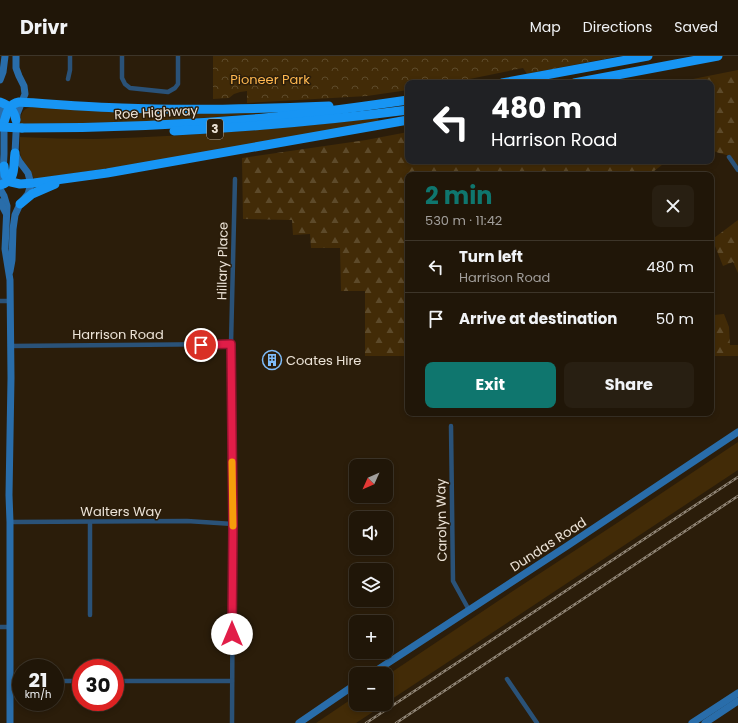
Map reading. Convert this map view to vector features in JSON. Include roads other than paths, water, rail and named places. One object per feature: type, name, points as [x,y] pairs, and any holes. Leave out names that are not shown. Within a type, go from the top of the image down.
[{"type":"highway","points":[[518,80],[648,56]]},
{"type":"highway","points":[[590,80],[718,56]]},
{"type":"highway","points":[[2,125],[10,107],[23,98],[39,104],[208,110],[372,106]]},
{"type":"highway","name":"Roe Highway","points":[[0,133],[163,126],[264,118],[372,106],[405,100]]},
{"type":"highway","points":[[0,102],[4,103],[14,111],[16,120]]},
{"type":"highway","name":"Roe Highway","points":[[2,125],[22,131],[104,134],[214,129],[405,110]]},
{"type":"highway","points":[[4,181],[18,184],[31,184],[66,180],[405,121]]},
{"type":"highway","points":[[4,181],[13,173],[16,152]]},
{"type":"highway","points":[[0,185],[6,183],[4,181],[5,175],[2,165]]},
{"type":"highway","points":[[20,204],[32,194],[66,180]]},
{"type":"main road","points":[[0,80],[3,72],[5,56]]},
{"type":"main road","points":[[9,276],[12,260],[13,224],[16,211],[28,194],[31,184],[28,173],[19,161],[16,152],[16,120],[23,98],[24,86],[16,68],[16,56]]},
{"type":"main road","points":[[0,108],[2,113],[4,154],[2,165]]},
{"type":"main road","points":[[0,189],[6,201],[5,249],[9,276],[10,301],[10,723]]},
{"type":"main road","points":[[0,202],[6,213]]},
{"type":"main road","name":"Dundas Road","points":[[382,667],[738,432]]},
{"type":"main road","points":[[299,723],[349,689]]},
{"type":"main road","points":[[692,723],[738,693]]},
{"type":"main road","points":[[704,723],[738,701]]},
{"type":"street","points":[[68,79],[70,70],[70,56]]},
{"type":"street","points":[[122,56],[122,78],[125,84],[130,88],[168,92],[175,88],[178,84],[178,56]]},
{"type":"street","points":[[729,157],[738,170]]},
{"type":"street","name":"Hillary Place","points":[[231,344],[235,179]]},
{"type":"street","points":[[0,301],[10,301]]},
{"type":"street","points":[[231,344],[233,524],[232,723]]},
{"type":"street","name":"Harrison Road","points":[[10,346],[231,344]]},
{"type":"street","name":"Carolyn Way","points":[[451,426],[453,581],[469,610]]},
{"type":"street","name":"Walters Way","points":[[10,522],[187,521],[233,524]]},
{"type":"street","points":[[90,522],[90,615]]},
{"type":"street","points":[[0,627],[10,627]]},
{"type":"street","points":[[507,679],[537,723]]},
{"type":"street","points":[[124,680],[232,681]]},
{"type":"railway","points":[[366,723],[738,477]]},
{"type":"railway","points":[[396,723],[738,496]]},
{"type":"place","name":"Coates Hire","points":[[272,360]]},
{"type":"park label","name":"Pioneer Park","points":[[270,79]]}]
